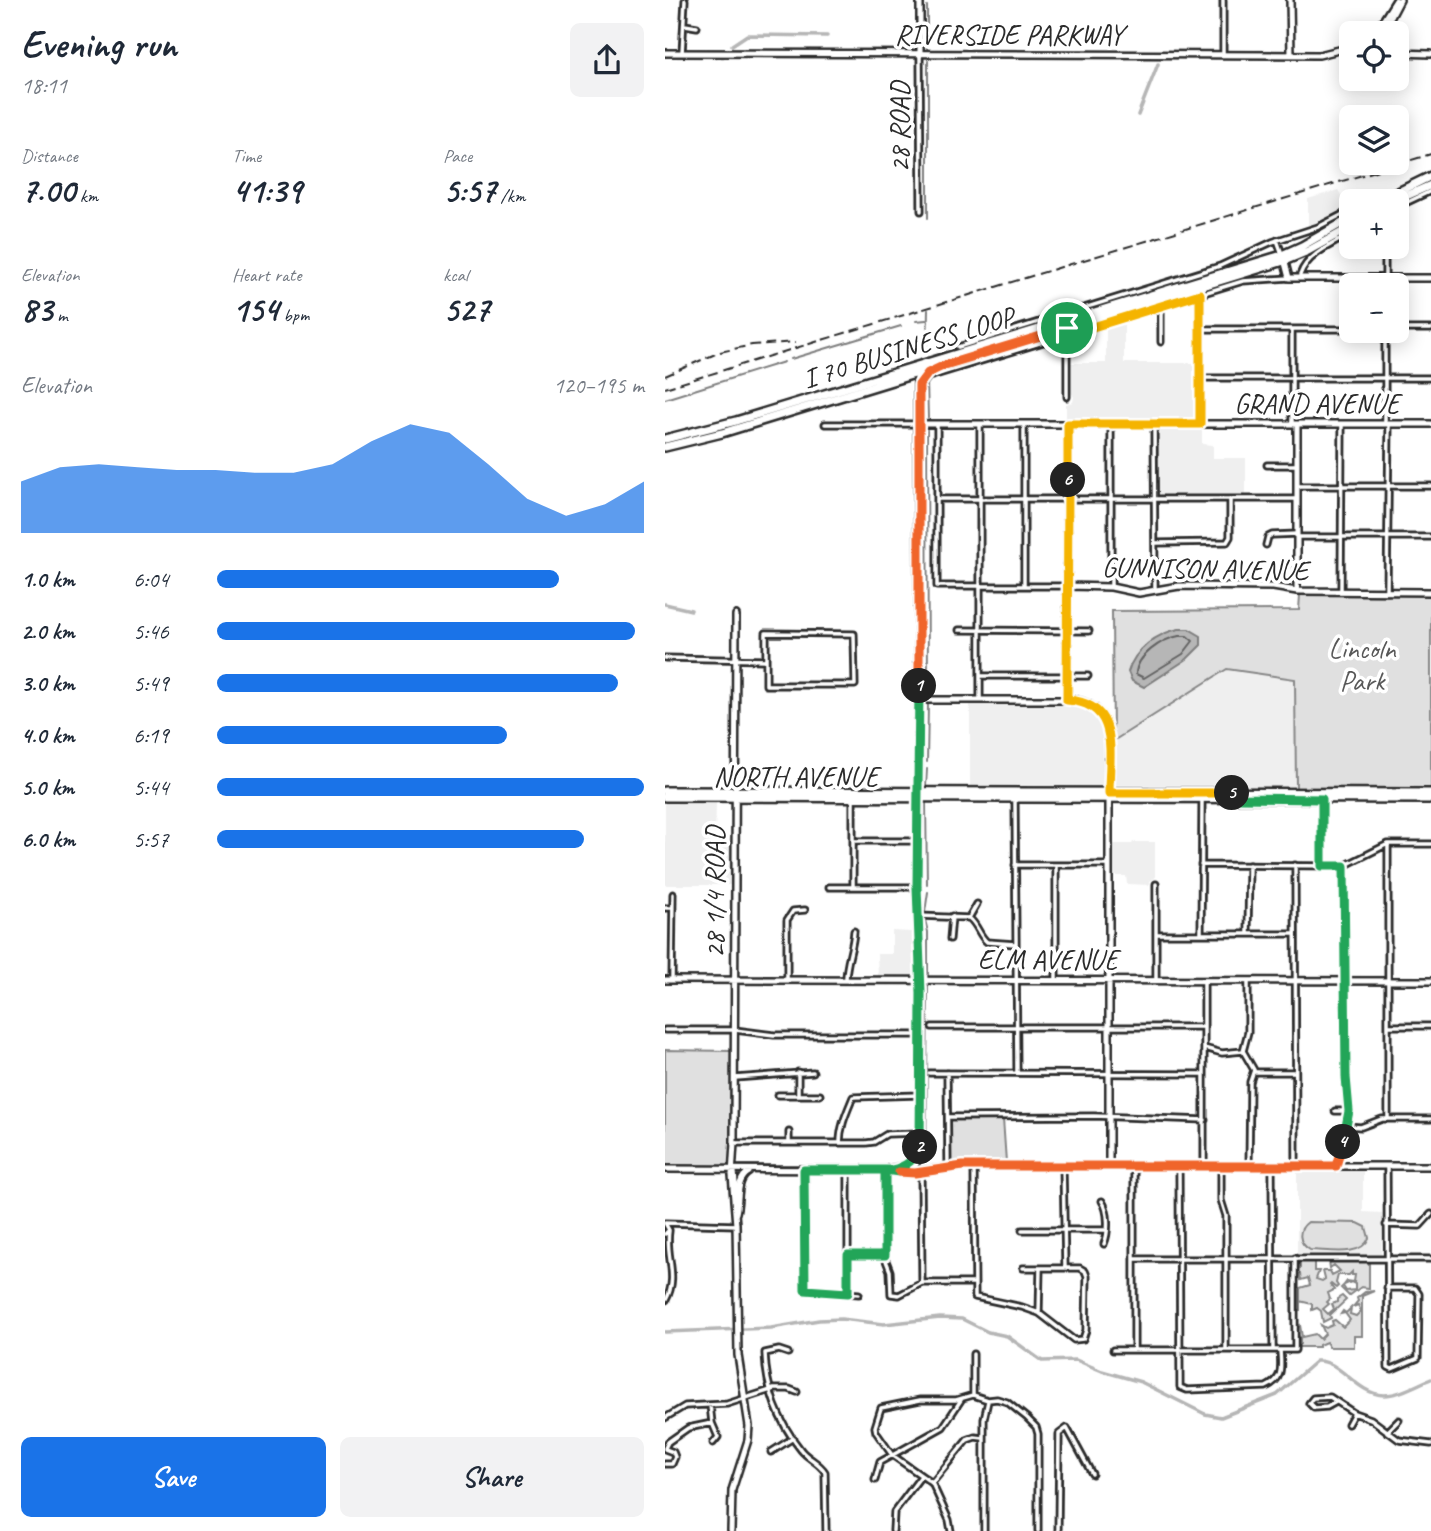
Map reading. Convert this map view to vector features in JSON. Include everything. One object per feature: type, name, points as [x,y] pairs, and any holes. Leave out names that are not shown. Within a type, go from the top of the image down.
[{"type":"main road","points":[[1404,189],[1431,176]]},
{"type":"main road","points":[[1409,195],[1431,185]]},
{"type":"main road","points":[[1283,258],[1339,225]]},
{"type":"main road","points":[[1283,258],[1308,251],[1339,234]]},
{"type":"main road","name":"I 70 BUSINESS LOOP","points":[[809,403],[895,381],[916,370],[945,365],[1066,324],[1283,258]]},
{"type":"main road","name":"I 70 BUSINESS LOOP","points":[[665,447],[916,370],[977,355]]},
{"type":"main road","points":[[895,381],[910,380],[918,386],[928,373],[945,365]]},
{"type":"main road","name":"I 70 BUSINESS LOOP","points":[[665,439],[698,435]]},
{"type":"main road","name":"NORTH AVENUE","points":[[665,795],[714,792],[735,794]]},
{"type":"main road","name":"NORTH AVENUE","points":[[803,795],[824,797],[881,792],[943,798],[995,792],[1015,795]]},
{"type":"main road","name":"NORTH AVENUE","points":[[1108,795],[1178,798],[1220,793],[1259,798],[1431,793]]},
{"type":"main road","name":"NORTH AVENUE","points":[[689,794],[1289,796],[1309,793],[1322,796]]},
{"type":"main road","name":"NORTH AVENUE","points":[[1389,796],[1431,799]]},
{"type":"street","points":[[682,53],[685,0]]},
{"type":"street","name":"28 ROAD","points":[[920,0],[921,211]]},
{"type":"street","points":[[1223,0],[1223,55]]},
{"type":"street","points":[[1290,0],[1291,55]]},
{"type":"street","points":[[1382,21],[1398,0]]},
{"type":"street","points":[[1387,21],[1398,0]]},
{"type":"street","points":[[685,25],[697,27]]},
{"type":"street","name":"RIVERSIDE PARKWAY","points":[[665,53],[1319,55],[1339,50]]},
{"type":"street","points":[[1409,53],[1431,54]]},
{"type":"street","points":[[1409,201],[1431,191]]},
{"type":"street","points":[[932,376],[977,355],[1220,266],[1277,240],[1318,227],[1339,216]]},
{"type":"street","points":[[1277,240],[1289,278]]},
{"type":"street","points":[[1300,275],[1313,256],[1339,241]]},
{"type":"street","points":[[1287,270],[1300,275],[1329,278]]},
{"type":"street","points":[[958,347],[1161,306],[1250,280],[1339,278]]},
{"type":"street","points":[[1409,278],[1431,278]]},
{"type":"street","points":[[1200,294],[1200,424]]},
{"type":"street","points":[[1161,306],[1161,342]]},
{"type":"street","points":[[1066,324],[1067,397]]},
{"type":"street","points":[[1200,329],[1339,329]]},
{"type":"street","points":[[1292,329],[1291,378],[1297,465],[1297,591]]},
{"type":"street","points":[[1409,329],[1431,329]]},
{"type":"street","points":[[1385,343],[1387,592]]},
{"type":"street","points":[[894,1172],[915,1166],[919,1160],[921,1133],[917,887],[919,700],[916,370]]},
{"type":"street","points":[[1200,378],[1431,378]]},
{"type":"street","name":"GRAND AVENUE","points":[[825,424],[1431,424]]},
{"type":"street","points":[[937,424],[937,499],[1297,499]]},
{"type":"street","points":[[980,424],[980,700]]},
{"type":"street","points":[[1024,424],[1024,586]]},
{"type":"street","points":[[1067,700],[1068,424]]},
{"type":"street","points":[[1111,424],[1111,587]]},
{"type":"street","points":[[1154,424],[1155,590]]},
{"type":"street","points":[[1341,591],[1342,424]]},
{"type":"street","points":[[1267,465],[1297,465]]},
{"type":"street","points":[[1297,486],[1431,486]]},
{"type":"street","name":"GUNNISON AVENUE","points":[[937,499],[937,586],[1111,587],[1139,593],[1179,586],[1259,586],[1297,591],[1431,592]]},
{"type":"street","points":[[1155,542],[1229,541],[1230,499]]},
{"type":"street","points":[[1266,545],[1268,537],[1272,535],[1431,537]]},
{"type":"street","name":"28 1/4 ROAD","points":[[736,615],[735,1079],[732,1186],[736,1225]]},
{"type":"street","points":[[958,630],[1089,631]]},
{"type":"street","points":[[766,633],[854,634],[855,685],[766,685],[766,660],[766,633]]},
{"type":"street","points":[[665,658],[766,660]]},
{"type":"street","points":[[980,676],[1088,676]]},
{"type":"street","points":[[919,700],[1067,700],[1089,704],[1103,717],[1109,740],[1109,1166]]},
{"type":"street","points":[[852,795],[853,887]]},
{"type":"street","points":[[1015,795],[1017,1073]]},
{"type":"street","points":[[1202,795],[1202,934]]},
{"type":"street","points":[[1322,796],[1322,866]]},
{"type":"street","points":[[853,841],[919,841]]},
{"type":"street","points":[[1202,865],[1344,866],[1388,844],[1431,844]]},
{"type":"street","points":[[1388,844],[1388,1119]]},
{"type":"street","points":[[1015,864],[1108,865]]},
{"type":"street","points":[[1056,865],[1056,980]]},
{"type":"street","points":[[1248,865],[1248,934]]},
{"type":"street","points":[[1295,865],[1296,1166]]},
{"type":"street","points":[[1336,1166],[1349,1111],[1346,1077],[1344,866]]},
{"type":"street","points":[[1156,884],[1156,980]]},
{"type":"street","points":[[829,887],[917,887]]},
{"type":"street","points":[[668,980],[673,894]]},
{"type":"street","points":[[969,918],[977,905]]},
{"type":"street","points":[[665,908],[673,908]]},
{"type":"street","points":[[787,980],[787,918],[793,911],[806,910]]},
{"type":"street","points":[[918,916],[969,918],[978,926],[987,942],[1015,944]]},
{"type":"street","points":[[950,939],[952,916]]},
{"type":"street","points":[[846,980],[846,964],[853,947],[854,931]]},
{"type":"street","points":[[1156,934],[1295,934]]},
{"type":"street","name":"ELM AVENUE","points":[[668,980],[1431,981]]},
{"type":"street","points":[[1204,981],[1204,1166]]},
{"type":"street","points":[[1248,981],[1248,1032],[1243,1051],[1254,1072],[1250,1082],[1249,1166]]},
{"type":"street","points":[[1388,1026],[1431,1026]]},
{"type":"street","points":[[932,1027],[1204,1027]]},
{"type":"street","points":[[665,1030],[735,1030],[774,1035],[920,1035]]},
{"type":"street","points":[[1203,1048],[1223,1052],[1243,1051]]},
{"type":"street","points":[[797,1095],[798,1072]]},
{"type":"street","points":[[735,1079],[813,1072]]},
{"type":"street","points":[[1254,1072],[1295,1072]]},
{"type":"street","points":[[929,1073],[1204,1073]]},
{"type":"street","points":[[947,1073],[948,1167]]},
{"type":"street","points":[[778,1095],[820,1095]]},
{"type":"street","points":[[840,1143],[841,1124],[853,1097],[920,1095]]},
{"type":"street","points":[[1335,1111],[1349,1111]]},
{"type":"street","points":[[948,1116],[1205,1119]]},
{"type":"street","points":[[1347,1126],[1361,1127],[1388,1119],[1431,1119]]},
{"type":"street","points":[[789,1132],[789,1143]]},
{"type":"street","points":[[734,1143],[871,1143],[887,1134],[921,1133]]},
{"type":"street","points":[[905,1166],[920,1150]]},
{"type":"street","points":[[665,1169],[885,1170],[915,1166],[921,1172],[922,1283]]},
{"type":"street","points":[[974,1166],[975,1297],[1039,1313],[1071,1338],[1081,1340],[1086,1330],[1085,1271],[1023,1268]]},
{"type":"street","points":[[885,1170],[921,1172],[974,1166],[1431,1166]]},
{"type":"street","points":[[1063,1166],[1065,1268]]},
{"type":"street","points":[[1134,1166],[1134,1350]]},
{"type":"street","points":[[1179,1166],[1179,1387],[1187,1390],[1261,1389],[1272,1385],[1281,1376],[1280,1350]]},
{"type":"street","points":[[1221,1166],[1221,1200],[1226,1216],[1226,1350]]},
{"type":"street","points":[[1272,1166],[1273,1350]]},
{"type":"street","points":[[1387,1166],[1386,1225],[1389,1368],[1395,1369],[1418,1358],[1419,1294],[1415,1288],[1388,1288]]},
{"type":"street","name":"28 1/4 ROAD","points":[[731,1531],[732,1490],[749,1431],[739,1364],[734,1170]]},
{"type":"street","points":[[736,1213],[740,1180],[746,1174],[758,1170]]},
{"type":"street","points":[[804,1170],[805,1290],[859,1294]]},
{"type":"street","points":[[848,1170],[848,1293]]},
{"type":"street","points":[[885,1170],[885,1255],[890,1271],[892,1295],[899,1295],[922,1283],[974,1283]]},
{"type":"street","points":[[1102,1201],[1107,1210],[1104,1244]]},
{"type":"street","points":[[1386,1225],[1420,1226],[1431,1214]]},
{"type":"street","points":[[665,1223],[736,1225]]},
{"type":"street","points":[[665,1223],[669,1230],[668,1249],[673,1264],[673,1285],[666,1300]]},
{"type":"street","points":[[665,1234],[669,1230]]},
{"type":"street","points":[[1022,1230],[1107,1230]]},
{"type":"street","points":[[848,1255],[885,1255]]},
{"type":"street","points":[[1113,1350],[1296,1350],[1295,1258]]},
{"type":"street","points":[[1134,1259],[1431,1259]]},
{"type":"street","points":[[1039,1313],[1040,1268]]},
{"type":"street","points":[[788,1353],[783,1350],[765,1353],[766,1377],[773,1406],[801,1451],[820,1464],[825,1472],[825,1531]]},
{"type":"street","points":[[973,1354],[973,1395]]},
{"type":"street","points":[[665,1418],[685,1406],[727,1404],[769,1390],[789,1389],[797,1392]]},
{"type":"street","points":[[951,1531],[949,1520],[932,1483],[892,1455],[875,1430],[881,1408],[920,1399],[962,1399],[973,1395],[1007,1402],[1037,1429],[1038,1531]]},
{"type":"street","points":[[1336,1402],[1327,1408],[1314,1408],[1309,1403],[1313,1398],[1328,1397],[1354,1413],[1371,1419],[1403,1441],[1431,1444]]},
{"type":"street","points":[[875,1480],[880,1462],[943,1427],[962,1399]]},
{"type":"street","points":[[984,1531],[984,1414],[990,1400]]},
{"type":"street","points":[[710,1405],[712,1423],[718,1437],[713,1443]]},
{"type":"street","points":[[1348,1424],[1354,1413]]},
{"type":"street","points":[[1388,1432],[1399,1420]]},
{"type":"street","points":[[665,1464],[671,1464],[675,1457],[673,1452],[665,1448],[668,1442],[688,1428],[712,1423]]},
{"type":"street","points":[[1058,1531],[1059,1434],[1062,1431],[1067,1428],[1092,1474]]},
{"type":"street","points":[[771,1452],[793,1438]]},
{"type":"street","points":[[932,1483],[967,1440],[984,1438]]},
{"type":"street","points":[[893,1531],[894,1512],[922,1476]]},
{"type":"shaded area","points":[[1338,190],[1339,212],[1308,225],[1308,199]]},
{"type":"shaded area","points":[[1124,321],[1124,363],[1196,363],[1196,419],[1066,419],[1066,404],[1073,402],[1074,397],[1070,391],[1070,363],[1106,363],[1106,326]]},
{"type":"shaded area","points":[[1158,427],[1202,427],[1202,444],[1213,445],[1213,458],[1246,458],[1246,496],[1158,496]]},
{"type":"shaded area","points":[[1228,669],[1295,679],[1296,789],[1113,788],[1113,741]]},
{"type":"shaded area","points":[[970,704],[1071,704],[1088,710],[1095,715],[1103,730],[1104,788],[970,789]]},
{"type":"shaded area","points":[[665,803],[716,803],[715,841],[732,841],[732,885],[665,885]]},
{"type":"shaded area","points":[[1155,842],[1155,878],[1150,881],[1150,885],[1127,884],[1126,876],[1112,876],[1112,844]]},
{"type":"shaded area","points":[[892,931],[912,932],[914,976],[878,976],[877,954],[892,954]]},
{"type":"shaded area","points":[[1297,1168],[1363,1168],[1363,1212],[1383,1213],[1381,1255],[1297,1255]]},
{"type":"green space","name":"Lincoln Park","points":[[1300,595],[1431,595],[1431,790],[1296,789],[1295,679],[1227,669],[1113,741],[1112,611],[1299,610]]},
{"type":"green space","points":[[665,1050],[731,1051],[730,1162],[727,1166],[665,1166]]},
{"type":"green space","points":[[950,1119],[1003,1119],[1006,1162],[950,1163]]},
{"type":"green space","points":[[1308,1222],[1358,1223],[1366,1227],[1369,1238],[1365,1244],[1352,1251],[1310,1250],[1303,1244],[1300,1236]]},
{"type":"green space","points":[[1300,1261],[1314,1261],[1314,1271],[1319,1271],[1316,1279],[1322,1281],[1325,1279],[1323,1271],[1330,1271],[1332,1275],[1340,1271],[1334,1265],[1330,1268],[1329,1261],[1369,1261],[1369,1288],[1361,1287],[1349,1296],[1341,1288],[1343,1286],[1346,1291],[1355,1290],[1355,1284],[1351,1282],[1344,1285],[1347,1281],[1354,1282],[1355,1275],[1352,1275],[1352,1272],[1349,1275],[1338,1275],[1338,1286],[1336,1288],[1330,1285],[1334,1290],[1328,1293],[1329,1304],[1323,1309],[1328,1314],[1334,1309],[1332,1304],[1337,1302],[1337,1299],[1342,1296],[1346,1300],[1330,1315],[1331,1318],[1323,1322],[1321,1311],[1317,1308],[1312,1310],[1312,1304],[1300,1301],[1300,1310],[1296,1310],[1296,1301],[1300,1300],[1300,1288],[1310,1285],[1308,1278],[1301,1280],[1300,1274],[1296,1274],[1296,1269],[1300,1269]]},
{"type":"green space","points":[[1374,1291],[1362,1296],[1362,1336],[1354,1336],[1354,1347],[1329,1347],[1326,1342],[1319,1347],[1296,1347],[1300,1344],[1298,1326],[1300,1325],[1302,1337],[1315,1334],[1320,1339],[1325,1334],[1321,1325],[1326,1328],[1333,1325],[1332,1321],[1335,1320],[1343,1327],[1350,1320],[1345,1313],[1341,1314],[1343,1311],[1346,1313],[1351,1308],[1350,1314],[1356,1316],[1361,1311],[1358,1305],[1353,1307],[1358,1301],[1357,1298],[1365,1292]]},
{"type":"water","points":[[1189,629],[1201,636],[1201,645],[1187,659],[1144,687],[1132,681],[1128,672],[1141,650],[1163,634]]},
{"type":"waterway","points":[[927,6],[927,49]]},
{"type":"waterway","points":[[732,45],[747,35],[827,36]]},
{"type":"waterway","points":[[928,61],[928,218]]},
{"type":"waterway","points":[[1138,115],[1158,64]]},
{"type":"waterway","points":[[927,355],[928,310]]},
{"type":"waterway","points":[[916,321],[926,320]]},
{"type":"waterway","points":[[791,359],[901,326]]},
{"type":"waterway","points":[[665,399],[784,362]]},
{"type":"waterway","points":[[927,381],[928,418]]},
{"type":"waterway","points":[[927,430],[928,695]]},
{"type":"waterway","points":[[665,604],[691,610]]},
{"type":"waterway","points":[[927,762],[928,704]]},
{"type":"waterway","points":[[926,786],[927,769]]},
{"type":"waterway","points":[[926,803],[927,884]]},
{"type":"waterway","points":[[925,912],[928,892]]},
{"type":"waterway","points":[[925,920],[928,932],[928,976]]},
{"type":"waterway","points":[[926,1161],[928,984]]},
{"type":"waterway","points":[[739,1165],[896,1165]]},
{"type":"waterway","points":[[665,1332],[771,1328],[841,1319],[884,1324],[940,1318],[962,1319],[988,1332],[1007,1336],[1042,1361],[1076,1360],[1141,1382],[1205,1414],[1221,1417],[1277,1395],[1316,1361],[1333,1365],[1365,1389],[1384,1395],[1402,1392],[1431,1379]]},
{"type":"railway","points":[[665,388],[1431,154]]},
{"type":"railway","points":[[665,376],[720,352],[752,345],[796,342]]},
{"type":"route","points":[[1200,294],[1200,424],[1068,424],[1067,700],[1092,706],[1105,721],[1109,740],[1109,793],[1240,793],[1240,798],[1322,799],[1322,866],[1344,866],[1346,1077],[1349,1111],[1347,1126],[1336,1166],[963,1166],[915,1173],[885,1170],[885,1255],[848,1255],[848,1293],[805,1290],[804,1170],[898,1168],[905,1166],[920,1150],[921,993],[917,887],[919,385],[928,373],[945,365],[1067,328],[1067,335],[1200,294]]}]
